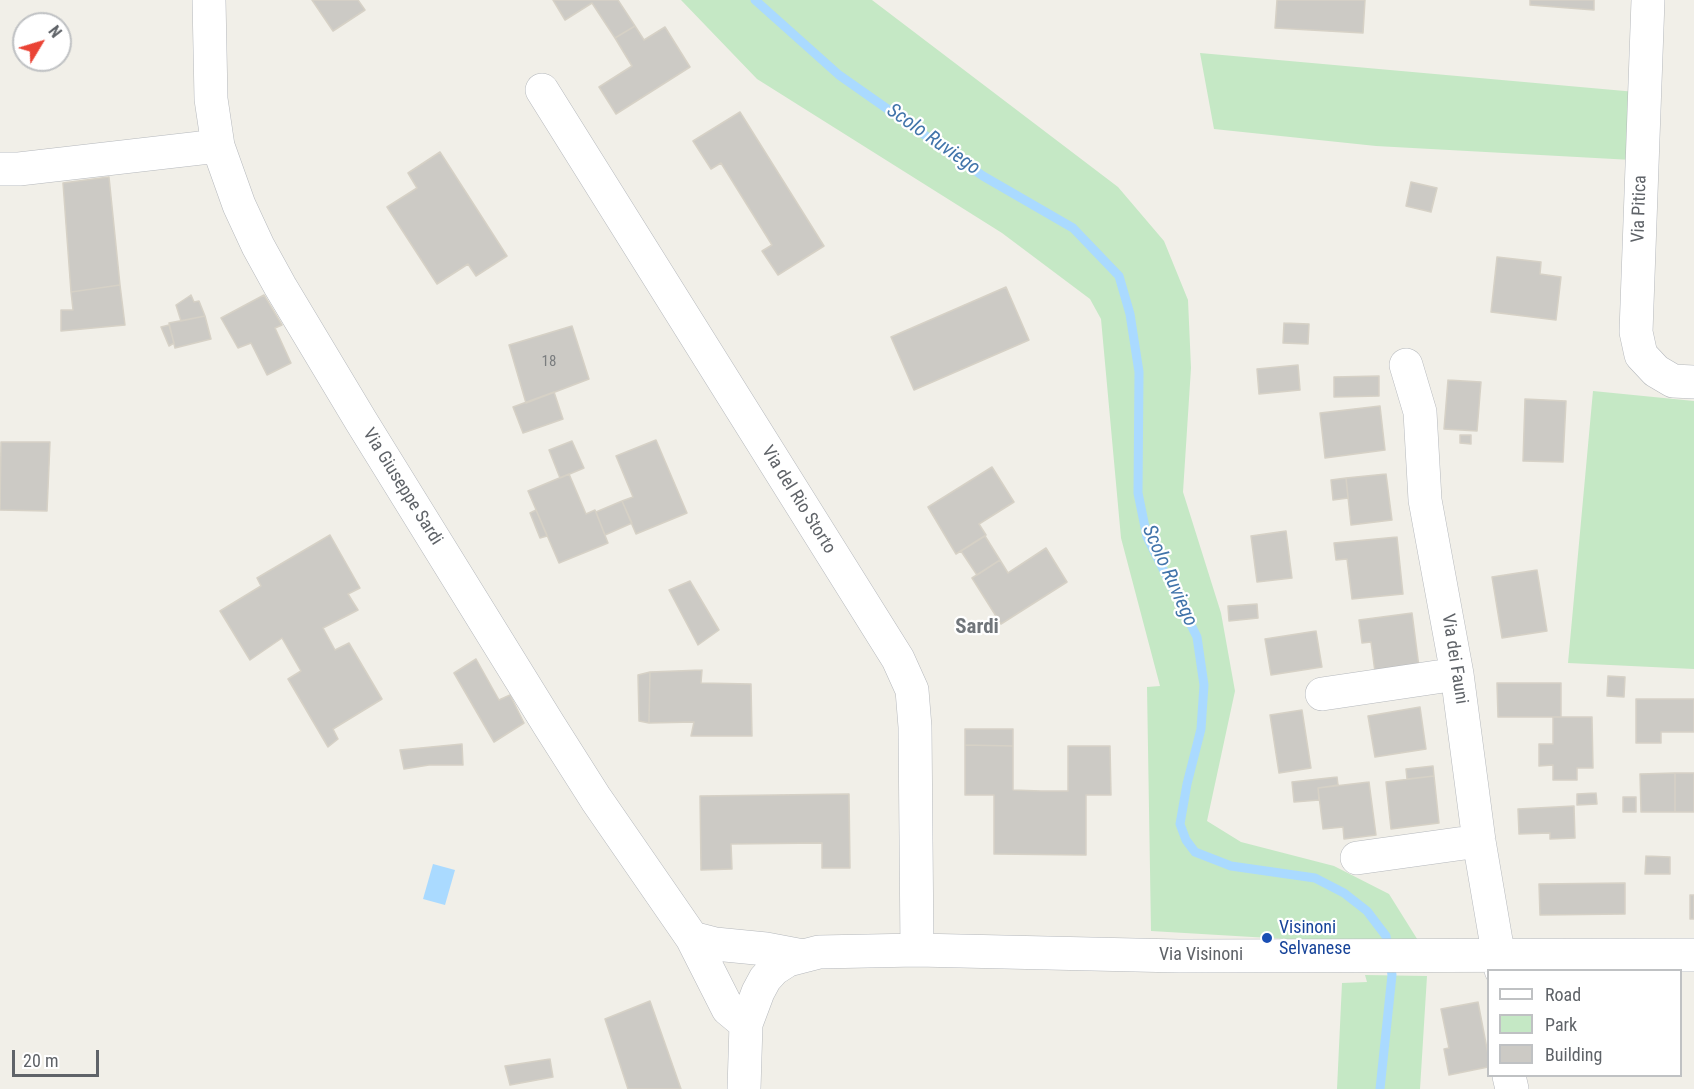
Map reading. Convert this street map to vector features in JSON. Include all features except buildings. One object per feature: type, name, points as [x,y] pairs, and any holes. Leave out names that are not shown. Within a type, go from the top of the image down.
[{"type":"street","name":"Via Giuseppe Sardi","points":[[208,0],[211,99],[218,146],[239,205],[258,246],[286,296],[549,725],[596,799],[692,938],[728,1009],[746,1024]]},
{"type":"street","name":"Via Pitica","points":[[1648,0],[1636,332],[1641,354],[1656,371],[1674,381],[1694,382]]},
{"type":"street","name":"Via del Rio Storto","points":[[542,90],[898,659],[912,690],[915,727],[917,950]]},
{"type":"street","points":[[0,169],[19,169],[218,146]]},
{"type":"street","name":"Via dei Fauni","points":[[1406,365],[1420,412],[1425,500],[1457,674],[1479,841],[1500,962]]},
{"type":"street","points":[[1322,694],[1457,674]]},
{"type":"street","points":[[1357,858],[1479,841]]},
{"type":"street","points":[[692,938],[715,944],[766,949],[803,956]]},
{"type":"street","name":"Via Visinoni","points":[[744,1089],[746,1024],[765,979],[774,969],[788,960],[819,952],[917,950],[1179,956],[1418,955],[1500,962],[1694,955]]},
{"type":"green space","points":[[681,0],[872,0],[1118,187],[1164,241],[1188,300],[1191,368],[1183,492],[1221,613],[1235,691],[1207,821],[1241,842],[1334,866],[1389,894],[1419,942],[1354,943],[1151,931],[1147,687],[1160,686],[1121,538],[1101,319],[1090,299],[1002,233],[757,79]]},
{"type":"green space","points":[[1200,53],[1636,92],[1632,160],[1376,146],[1214,129]]},
{"type":"green space","points":[[1593,391],[1694,401],[1694,669],[1568,663]]},
{"type":"green space","points":[[1365,975],[1427,976],[1420,1089],[1337,1089],[1342,983],[1367,982]]},
{"type":"water","points":[[433,864],[455,870],[445,905],[423,899]]},
{"type":"waterway","name":"Scolo Ruviego","points":[[755,0],[839,75],[983,176],[1073,228],[1119,276],[1130,314],[1139,372],[1138,493],[1147,537],[1197,637],[1204,685],[1201,729],[1180,824],[1186,840],[1195,852],[1231,866],[1315,878],[1344,893],[1367,911],[1386,936],[1392,975],[1380,1089]]},
{"type":"place","name":"Visinoni Selvanese","points":[[1267,938]]},
{"type":"district","name":"Sardi","points":[[977,628]]}]
